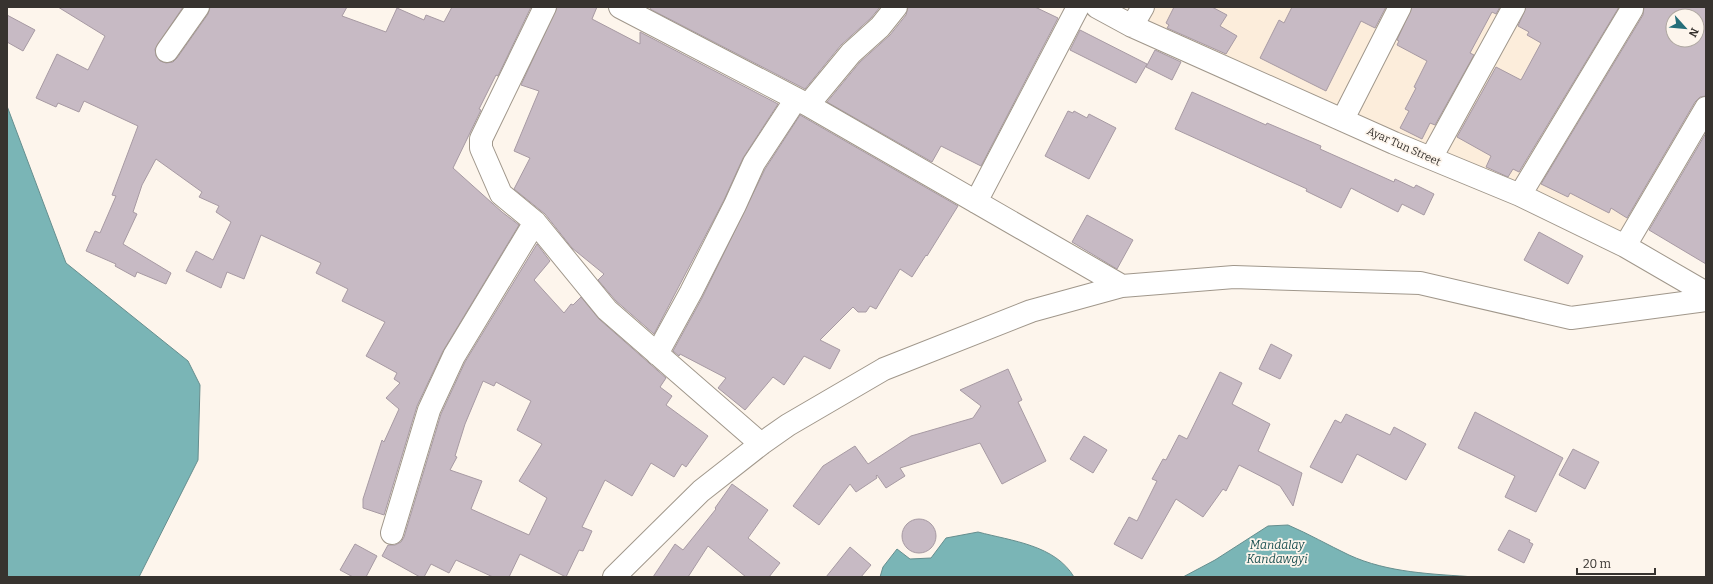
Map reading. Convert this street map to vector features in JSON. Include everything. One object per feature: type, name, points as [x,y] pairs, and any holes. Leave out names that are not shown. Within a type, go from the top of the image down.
[{"type":"street","points":[[167,51],[198,7]]},
{"type":"street","points":[[545,7],[481,143],[501,194],[535,222],[607,310],[761,444]]},
{"type":"street","points":[[620,7],[802,102],[1122,286]]},
{"type":"street","points":[[657,354],[698,279],[754,163],[802,102],[851,53],[880,27],[896,7]]},
{"type":"street","points":[[976,202],[1078,7]]},
{"type":"street","name":"Ayar Tun Street","points":[[1097,7],[1132,26],[1431,158],[1520,195],[1625,246],[1706,294]]},
{"type":"street","points":[[1132,26],[1143,7]]},
{"type":"street","points":[[1343,119],[1400,7]]},
{"type":"street","points":[[1431,158],[1514,7]]},
{"type":"street","points":[[1520,195],[1632,9]]},
{"type":"street","points":[[1625,246],[1706,108]]},
{"type":"street","points":[[392,533],[429,410],[454,356],[535,222]]},
{"type":"street","points":[[614,577],[701,490],[788,425],[884,369],[1031,311],[1122,286],[1234,277],[1420,283],[1571,318],[1706,300]]},
{"type":"shaded area","points":[[1143,7],[1706,7],[1706,108],[1625,246],[1132,26]]},
{"type":"water","points":[[7,106],[66,263],[188,361],[200,385],[198,460],[139,577],[7,577]]},
{"type":"water","name":"Mandalay Kandawgyi","points":[[1288,525],[1349,555],[1379,566],[1411,572],[1475,577],[1183,577],[1215,560],[1268,526]]},
{"type":"water","points":[[978,532],[1032,546],[1044,551],[1066,566],[1074,577],[880,577],[883,567],[897,549],[910,559],[931,558],[946,538]]},
{"type":"building","points":[[58,7],[183,7],[155,49],[156,56],[160,61],[166,63],[173,62],[177,58],[208,14],[210,7],[347,7],[342,16],[386,32],[397,8],[424,20],[426,15],[444,22],[452,7],[531,7],[498,76],[496,75],[479,109],[481,110],[453,168],[502,212],[519,225],[443,351],[417,406],[384,515],[363,508],[363,499],[382,440],[384,442],[399,409],[386,398],[400,383],[394,379],[397,373],[366,356],[385,322],[342,301],[348,289],[316,273],[321,263],[261,235],[244,279],[227,272],[221,288],[186,271],[196,251],[213,260],[231,222],[216,212],[219,206],[199,197],[202,192],[156,159],[142,185],[133,212],[137,214],[123,244],[171,273],[166,284],[137,272],[135,277],[115,266],[116,264],[86,251],[95,231],[100,233],[116,196],[112,195],[138,126],[84,101],[79,112],[58,103],[56,107],[36,98],[57,54],[88,70],[105,36]]},
{"type":"building","points":[[557,7],[597,7],[592,19],[640,44],[640,32],[778,104],[743,158],[724,200],[654,334],[616,301],[598,280],[604,274],[572,248],[545,214],[514,189],[530,158],[514,151],[539,91],[521,85]]},
{"type":"building","points":[[651,7],[880,7],[871,18],[841,45],[805,89],[650,9]]},
{"type":"building","points":[[908,7],[1035,7],[1058,18],[981,166],[941,146],[932,162],[827,102],[860,62],[890,35],[906,15]]},
{"type":"building","points":[[1174,7],[1212,7],[1227,15],[1220,26],[1237,36],[1226,54],[1167,28],[1169,25],[1166,23]]},
{"type":"building","points":[[1292,7],[1386,7],[1375,28],[1361,21],[1326,91],[1260,58],[1279,20],[1284,23]]},
{"type":"building","points":[[1412,7],[1500,7],[1496,14],[1492,12],[1470,53],[1474,55],[1435,125],[1430,123],[1422,139],[1400,128],[1409,111],[1405,109],[1416,88],[1414,87],[1427,61],[1397,45],[1399,41],[1397,40]]},
{"type":"building","points":[[1526,7],[1619,7],[1519,172],[1513,169],[1508,177],[1486,167],[1491,156],[1457,137],[1496,67],[1521,80],[1541,43],[1527,35],[1529,32],[1518,26]]},
{"type":"building","points":[[1644,7],[1706,7],[1706,96],[1700,97],[1695,102],[1627,218],[1611,208],[1609,213],[1570,193],[1568,197],[1541,184],[1643,15]]},
{"type":"building","points":[[7,15],[35,30],[23,51],[7,42]]},
{"type":"building","points":[[1080,30],[1147,64],[1136,83],[1070,50]]},
{"type":"building","points":[[1155,50],[1181,62],[1172,80],[1146,67]]},
{"type":"building","points":[[1192,92],[1266,125],[1267,123],[1321,146],[1320,149],[1394,182],[1395,179],[1414,188],[1416,185],[1434,194],[1424,215],[1402,204],[1398,212],[1351,188],[1341,208],[1306,191],[1307,189],[1175,129]]},
{"type":"building","points":[[1068,111],[1073,113],[1074,111],[1087,118],[1089,114],[1116,128],[1089,179],[1045,156]]},
{"type":"building","points":[[800,115],[958,206],[912,277],[900,269],[876,309],[870,306],[866,312],[858,312],[853,307],[820,340],[840,350],[830,369],[804,356],[784,385],[773,377],[745,410],[718,388],[726,378],[680,354],[679,356],[673,351],[702,298],[765,169]]},
{"type":"building","points":[[1706,133],[1706,264],[1649,230]]},
{"type":"building","points":[[1087,215],[1133,240],[1117,269],[1072,242]]},
{"type":"building","points":[[1539,232],[1583,256],[1568,284],[1524,260]]},
{"type":"building","points":[[537,244],[550,261],[534,280],[564,313],[571,304],[573,305],[581,297],[599,319],[666,378],[660,387],[672,396],[666,405],[708,436],[686,467],[682,464],[674,477],[651,463],[632,496],[605,480],[582,527],[592,531],[583,551],[579,550],[566,577],[520,554],[509,577],[493,577],[456,560],[449,573],[431,564],[424,577],[420,577],[382,556],[388,545],[395,545],[401,542],[404,537],[441,414],[465,362]],"holes":[[[483,381],[494,386],[496,382],[531,401],[517,430],[542,444],[519,481],[547,498],[529,535],[471,509],[482,481],[450,470],[457,457],[455,456],[465,424]]]},
{"type":"building","points":[[1271,344],[1292,355],[1280,379],[1259,369]]},
{"type":"building","points":[[1008,369],[1022,400],[1018,402],[1046,461],[1002,484],[980,443],[900,468],[905,476],[886,488],[877,475],[877,478],[856,492],[850,484],[819,525],[793,506],[823,466],[855,446],[868,464],[911,436],[973,418],[981,406],[960,390]]},
{"type":"building","points":[[1220,372],[1242,383],[1232,404],[1270,424],[1258,451],[1302,473],[1293,506],[1280,486],[1239,465],[1226,491],[1223,489],[1203,517],[1176,499],[1142,559],[1114,544],[1129,517],[1137,521],[1157,481],[1152,479],[1163,459],[1166,460],[1179,435],[1187,439]]},
{"type":"building","points":[[1475,412],[1563,458],[1536,512],[1505,497],[1515,476],[1458,448]]},
{"type":"building","points":[[1346,414],[1390,435],[1394,427],[1426,444],[1406,480],[1357,454],[1342,483],[1310,467],[1335,420],[1341,423]]},
{"type":"building","points":[[1084,436],[1107,450],[1093,473],[1070,459]]},
{"type":"building","points":[[1573,449],[1599,462],[1585,489],[1559,475]]},
{"type":"building","points":[[732,484],[768,510],[748,538],[780,563],[769,577],[746,577],[708,546],[688,577],[653,577],[675,544],[683,550],[716,509],[715,508]]},
{"type":"building","points":[[916,519],[922,519],[926,520],[933,526],[936,536],[935,543],[929,550],[922,553],[916,553],[912,552],[905,546],[902,539],[902,533],[903,529],[909,522]]},
{"type":"building","points":[[1509,530],[1530,540],[1529,542],[1533,544],[1524,563],[1498,550]]},
{"type":"building","points":[[355,544],[377,556],[366,577],[353,577],[340,570]]},
{"type":"building","points":[[850,547],[871,565],[861,577],[826,577]]}]
